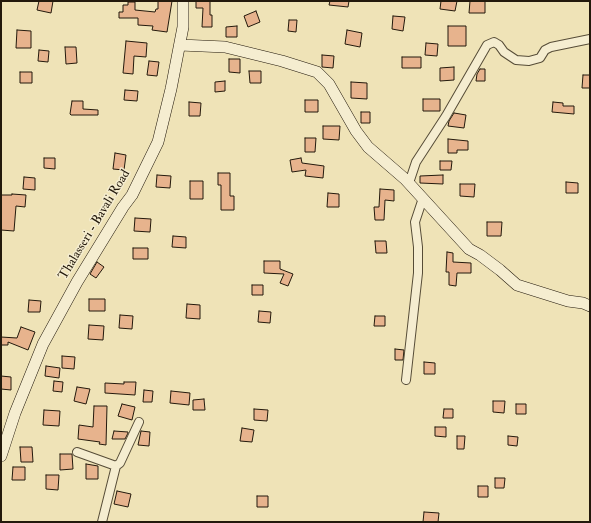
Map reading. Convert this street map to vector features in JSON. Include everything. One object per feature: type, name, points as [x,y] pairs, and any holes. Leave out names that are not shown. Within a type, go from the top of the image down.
[{"type":"street","name":"Thalasseri - Bavali Road","points":[[1,456],[15,413],[43,344],[76,282],[123,206],[132,195],[158,142],[180,45],[183,27],[183,1]]},
{"type":"street","points":[[409,183],[416,162],[446,116],[486,45],[494,42],[499,45],[504,52],[516,60],[529,61],[540,58],[545,50],[551,47],[590,39]]},
{"type":"street","points":[[180,45],[225,47],[282,60],[318,72],[329,84],[356,131],[368,147],[409,183],[469,249],[480,255],[517,285],[568,300],[584,303],[590,306]]},
{"type":"street","points":[[406,380],[418,273],[418,247],[415,222],[423,198]]},
{"type":"street","points":[[102,522],[116,466],[120,463],[139,422]]},
{"type":"street","points":[[77,452],[116,466]]},
{"type":"building","points":[[39,1],[53,1],[51,13],[37,10]]},
{"type":"building","points":[[158,1],[172,1],[167,32],[152,30],[153,26],[138,25],[138,18],[119,18],[119,12],[123,12],[123,5],[128,5],[128,2],[135,2],[135,10],[155,12],[156,9],[158,9]]},
{"type":"building","points":[[196,1],[210,1],[212,27],[202,27],[203,8],[196,8]]},
{"type":"building","points":[[330,1],[349,1],[348,7],[329,5]]},
{"type":"building","points":[[441,1],[457,1],[455,11],[440,9]]},
{"type":"building","points":[[470,1],[485,1],[485,13],[469,13]]},
{"type":"building","points":[[256,11],[260,22],[248,27],[244,16]]},
{"type":"building","points":[[393,16],[405,17],[403,31],[392,29]]},
{"type":"building","points":[[289,20],[297,20],[296,32],[288,31]]},
{"type":"building","points":[[237,26],[237,37],[226,37],[226,27]]},
{"type":"building","points":[[448,26],[466,26],[466,46],[448,46]]},
{"type":"building","points":[[17,30],[31,31],[31,48],[16,48]]},
{"type":"building","points":[[347,30],[362,33],[360,47],[345,44]]},
{"type":"building","points":[[126,41],[147,43],[146,57],[134,56],[133,74],[123,73]]},
{"type":"building","points":[[426,43],[438,44],[437,56],[425,55]]},
{"type":"building","points":[[65,47],[76,47],[77,63],[66,64]]},
{"type":"building","points":[[39,50],[49,51],[48,62],[38,61]]},
{"type":"building","points":[[322,55],[334,56],[333,68],[322,67]]},
{"type":"building","points":[[402,57],[421,57],[421,68],[402,68]]},
{"type":"building","points":[[229,59],[240,59],[240,73],[229,72]]},
{"type":"building","points":[[149,61],[159,62],[157,76],[147,75]]},
{"type":"building","points":[[454,67],[454,80],[440,81],[440,68]]},
{"type":"building","points":[[480,69],[485,69],[485,81],[476,81],[477,74]]},
{"type":"building","points":[[249,71],[261,71],[261,83],[250,83]]},
{"type":"building","points":[[20,72],[32,72],[32,83],[20,83]]},
{"type":"building","points":[[583,75],[590,75],[590,88],[582,88]]},
{"type":"building","points":[[225,81],[225,91],[215,92],[215,82]]},
{"type":"building","points":[[351,82],[367,83],[367,99],[351,98]]},
{"type":"building","points":[[125,90],[138,91],[137,101],[124,100]]},
{"type":"building","points":[[423,99],[440,99],[440,111],[423,111]]},
{"type":"building","points":[[305,100],[318,100],[318,112],[305,112]]},
{"type":"building","points":[[72,101],[83,101],[83,109],[98,110],[98,115],[71,115]]},
{"type":"building","points":[[189,102],[201,103],[200,116],[189,116]]},
{"type":"building","points":[[553,102],[563,103],[563,106],[574,106],[574,114],[552,112]]},
{"type":"building","points":[[361,112],[370,112],[370,123],[361,123]]},
{"type":"building","points":[[454,113],[466,115],[464,128],[448,126]]},
{"type":"building","points":[[323,126],[340,126],[339,140],[323,139]]},
{"type":"building","points":[[305,138],[316,138],[315,152],[305,152]]},
{"type":"building","points":[[448,139],[468,141],[468,150],[457,150],[457,153],[448,153]]},
{"type":"building","points":[[115,153],[126,155],[124,170],[113,169]]},
{"type":"building","points":[[44,158],[55,158],[55,169],[44,168]]},
{"type":"building","points":[[301,158],[302,163],[324,166],[323,178],[305,176],[306,170],[292,172],[290,160]]},
{"type":"building","points":[[440,161],[452,161],[451,170],[440,170]]},
{"type":"building","points":[[218,173],[230,173],[230,196],[234,196],[234,210],[221,210],[221,185],[218,185]]},
{"type":"building","points":[[157,175],[171,176],[170,188],[156,187]]},
{"type":"building","points":[[443,175],[443,184],[420,183],[420,176]]},
{"type":"building","points":[[24,177],[35,178],[35,190],[23,189]]},
{"type":"building","points":[[190,181],[203,181],[203,199],[190,199]]},
{"type":"building","points":[[566,182],[578,183],[578,193],[566,193]]},
{"type":"building","points":[[460,184],[475,184],[474,197],[460,196]]},
{"type":"building","points":[[380,189],[394,190],[394,201],[385,200],[384,220],[375,220],[374,207],[379,207]]},
{"type":"building","points":[[328,193],[339,194],[339,207],[327,207]]},
{"type":"building","points":[[1,195],[26,195],[25,207],[16,206],[14,231],[1,230]]},
{"type":"building","points":[[135,218],[151,219],[150,232],[134,231]]},
{"type":"building","points":[[487,222],[502,222],[501,236],[487,236]]},
{"type":"building","points":[[173,236],[186,237],[186,248],[172,247]]},
{"type":"building","points":[[375,241],[386,241],[387,253],[376,253]]},
{"type":"building","points":[[133,248],[148,248],[148,259],[133,259]]},
{"type":"building","points":[[447,252],[453,253],[453,262],[471,263],[471,273],[457,273],[456,286],[449,285],[449,272],[446,272]]},
{"type":"building","points":[[264,261],[280,261],[280,269],[293,274],[288,286],[280,283],[284,274],[264,273]]},
{"type":"building","points":[[97,262],[104,267],[96,278],[90,274]]},
{"type":"building","points":[[252,285],[263,285],[263,295],[252,295]]},
{"type":"building","points":[[89,299],[105,299],[105,311],[89,311]]},
{"type":"building","points":[[29,300],[41,301],[40,312],[28,312]]},
{"type":"building","points":[[187,304],[200,305],[200,319],[186,318]]},
{"type":"building","points":[[259,311],[271,312],[270,323],[258,322]]},
{"type":"building","points":[[120,315],[133,316],[132,329],[119,328]]},
{"type":"building","points":[[375,316],[385,316],[385,326],[374,326]]},
{"type":"building","points":[[89,325],[104,326],[103,340],[88,339]]},
{"type":"building","points":[[21,327],[35,332],[28,350],[8,342],[8,345],[1,345],[1,337],[17,338]]},
{"type":"building","points":[[395,349],[404,350],[403,360],[395,360]]},
{"type":"building","points":[[62,356],[75,357],[74,369],[62,368]]},
{"type":"building","points":[[424,362],[435,363],[435,374],[424,374]]},
{"type":"building","points":[[46,366],[60,368],[59,378],[45,376]]},
{"type":"building","points":[[1,376],[11,377],[11,390],[1,389]]},
{"type":"building","points":[[54,381],[63,382],[62,392],[53,391]]},
{"type":"building","points":[[124,382],[136,382],[135,395],[105,393],[105,383],[124,384]]},
{"type":"building","points":[[77,387],[90,389],[86,404],[74,401]]},
{"type":"building","points":[[144,390],[153,391],[152,402],[143,402]]},
{"type":"building","points":[[171,391],[190,393],[189,405],[170,403]]},
{"type":"building","points":[[204,399],[205,410],[193,410],[193,400]]},
{"type":"building","points":[[493,401],[505,401],[504,413],[493,412]]},
{"type":"building","points":[[122,404],[135,407],[132,420],[118,416]]},
{"type":"building","points":[[516,404],[526,404],[526,414],[516,414]]},
{"type":"building","points":[[94,406],[107,406],[106,445],[99,444],[100,442],[78,439],[79,425],[93,427]]},
{"type":"building","points":[[254,409],[268,410],[267,421],[254,420]]},
{"type":"building","points":[[444,409],[453,409],[453,418],[443,418]]},
{"type":"building","points":[[44,410],[60,411],[59,426],[43,425]]},
{"type":"building","points":[[435,427],[446,427],[446,437],[435,436]]},
{"type":"building","points":[[242,428],[254,430],[252,442],[240,441]]},
{"type":"building","points":[[114,431],[128,433],[125,439],[112,439]]},
{"type":"building","points":[[141,431],[150,432],[149,446],[138,445]]},
{"type":"building","points":[[457,436],[465,436],[464,449],[457,449]]},
{"type":"building","points":[[508,436],[518,437],[517,446],[508,445]]},
{"type":"building","points":[[20,447],[32,447],[33,462],[21,462]]},
{"type":"building","points":[[60,454],[72,454],[73,469],[60,470]]},
{"type":"building","points":[[86,464],[98,466],[98,479],[86,479]]},
{"type":"building","points":[[13,467],[25,467],[25,480],[12,480]]},
{"type":"building","points":[[46,475],[59,475],[58,490],[46,489]]},
{"type":"building","points":[[495,478],[505,478],[504,488],[495,488]]},
{"type":"building","points":[[478,486],[488,486],[488,497],[478,497]]},
{"type":"building","points":[[117,491],[131,494],[128,507],[114,504]]},
{"type":"building","points":[[257,496],[268,496],[268,507],[257,507]]},
{"type":"building","points":[[424,512],[439,513],[438,522],[423,522]]}]
